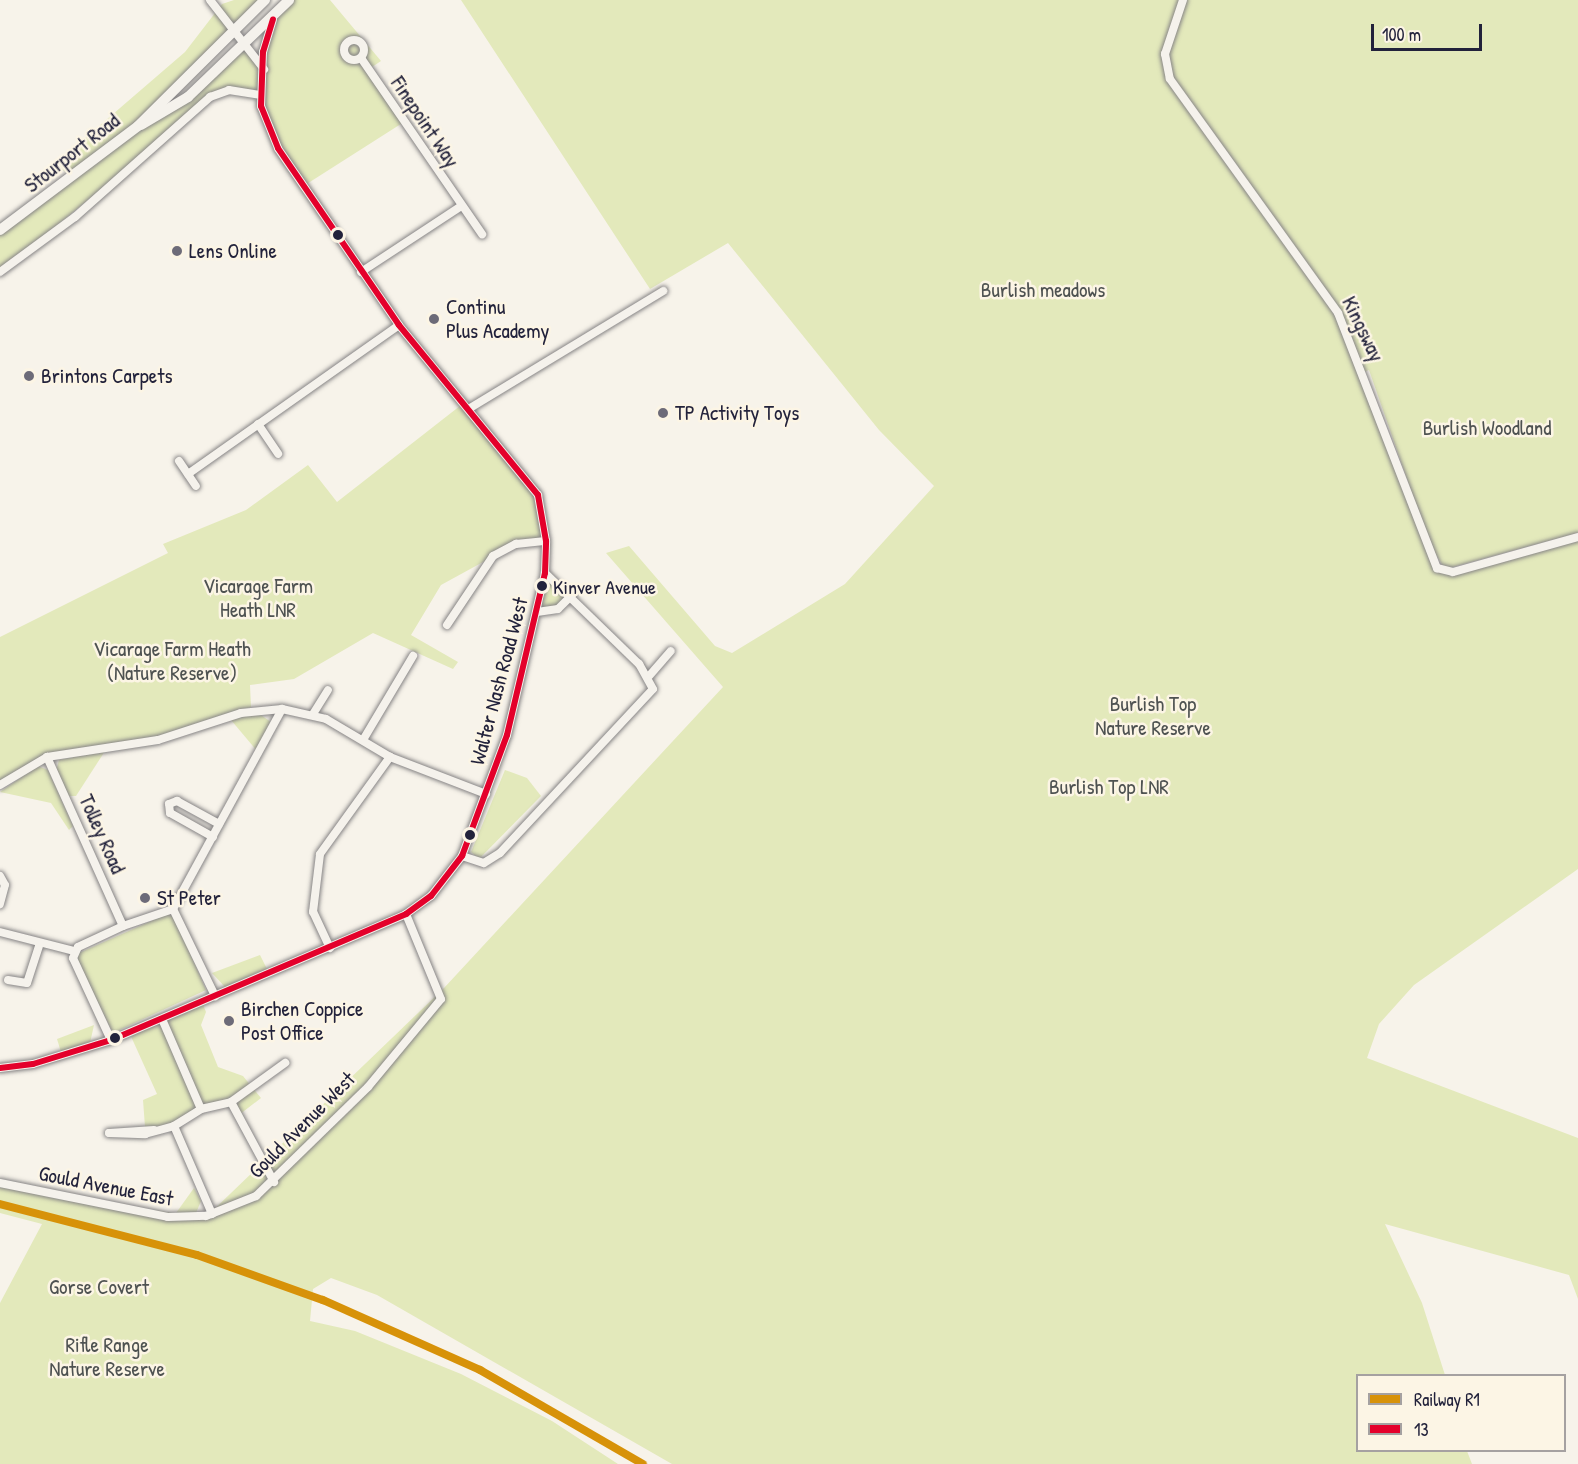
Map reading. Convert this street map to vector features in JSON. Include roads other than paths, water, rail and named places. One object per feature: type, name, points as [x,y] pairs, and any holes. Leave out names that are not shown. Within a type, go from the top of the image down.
[{"type":"main road","name":"Stourport Road","points":[[138,126],[265,0]]},
{"type":"main road","name":"Stourport Road","points":[[0,230],[138,126],[188,97],[273,19],[289,0]]},
{"type":"street","points":[[210,0],[264,69]]},
{"type":"street","name":"Kingsway","points":[[1183,0],[1165,54],[1170,79],[1338,313],[1437,568],[1453,572],[1578,537]]},
{"type":"street","name":"Walter Nash Road West","points":[[0,1068],[33,1064],[111,1040],[406,914],[431,896],[462,856],[486,794],[537,612],[545,573],[546,541],[530,480],[399,325],[278,148],[260,95],[273,19]]},
{"type":"street","name":"Finepoint Way","points":[[361,58],[460,207],[482,234]]},
{"type":"street","points":[[0,272],[75,217],[210,97],[229,90],[260,95]]},
{"type":"street","points":[[361,272],[460,207]]},
{"type":"street","points":[[470,408],[663,291]]},
{"type":"street","points":[[188,474],[399,325]]},
{"type":"street","points":[[258,424],[278,454]]},
{"type":"street","points":[[179,461],[196,486]]},
{"type":"street","points":[[447,625],[493,556],[516,544],[546,541]]},
{"type":"street","points":[[462,856],[484,863],[500,853],[643,705],[653,689],[649,676],[572,595],[545,573]]},
{"type":"street","points":[[537,612],[558,609],[572,595]]},
{"type":"street","points":[[649,676],[671,651]]},
{"type":"street","points":[[363,740],[413,656]]},
{"type":"street","points":[[313,714],[328,690]]},
{"type":"street","points":[[0,784],[47,757],[158,740],[241,713],[282,709],[313,714],[390,757],[486,794]]},
{"type":"street","points":[[0,932],[74,951],[123,926],[173,909],[282,709]]},
{"type":"street","name":"Tolley Road","points":[[47,757],[123,926]]},
{"type":"street","points":[[330,948],[313,912],[320,854],[390,757]]},
{"type":"street","points":[[213,837],[170,813],[168,804],[177,801],[219,824]]},
{"type":"street","points":[[0,876],[5,885],[0,904]]},
{"type":"street","points":[[173,909],[215,996]]},
{"type":"street","name":"Gould Avenue West","points":[[241,1204],[274,1182],[368,1086],[441,999],[406,914]]},
{"type":"street","points":[[8,980],[27,983],[40,943]]},
{"type":"street","points":[[74,951],[111,1040]]},
{"type":"street","points":[[162,1019],[201,1109]]},
{"type":"street","points":[[154,1130],[174,1126],[201,1109],[231,1102],[285,1063]]},
{"type":"street","points":[[231,1102],[274,1182]]},
{"type":"street","points":[[174,1126],[212,1214]]},
{"type":"street","name":"Gould Avenue East","points":[[0,1184],[168,1217],[212,1214],[241,1204]]},
{"type":"rail line","name":"R1","points":[[0,1204],[197,1255],[323,1300],[480,1370],[643,1464]]},
{"type":"place","name":"Lens Online","points":[[177,251]]},
{"type":"place","name":"Continu Plus Academy","points":[[434,319]]},
{"type":"place","name":"Brintons Carpets","points":[[29,376]]},
{"type":"place","name":"TP Activity Toys","points":[[663,413]]},
{"type":"place","name":"Kinver Avenue","points":[[542,586]]},
{"type":"place","name":"St Peter","points":[[145,898]]},
{"type":"place","name":"Birchen Coppice Post Office","points":[[229,1021]]},
{"type":"park label","name":"Burlish meadows","points":[[1043,290]]},
{"type":"park label","name":"Burlish Woodland","points":[[1487,428]]},
{"type":"park label","name":"Vicarage Farm Heath LNR","points":[[258,598]]},
{"type":"park label","name":"Vicarage Farm Heath (Nature Reserve)","points":[[172,661]]},
{"type":"park label","name":"Burlish Top Nature Reserve","points":[[1153,716]]},
{"type":"park label","name":"Burlish Top LNR","points":[[1109,787]]},
{"type":"park label","name":"Gorse Covert","points":[[99,1287]]},
{"type":"park label","name":"Rifle Range Nature Reserve","points":[[107,1357]]}]
